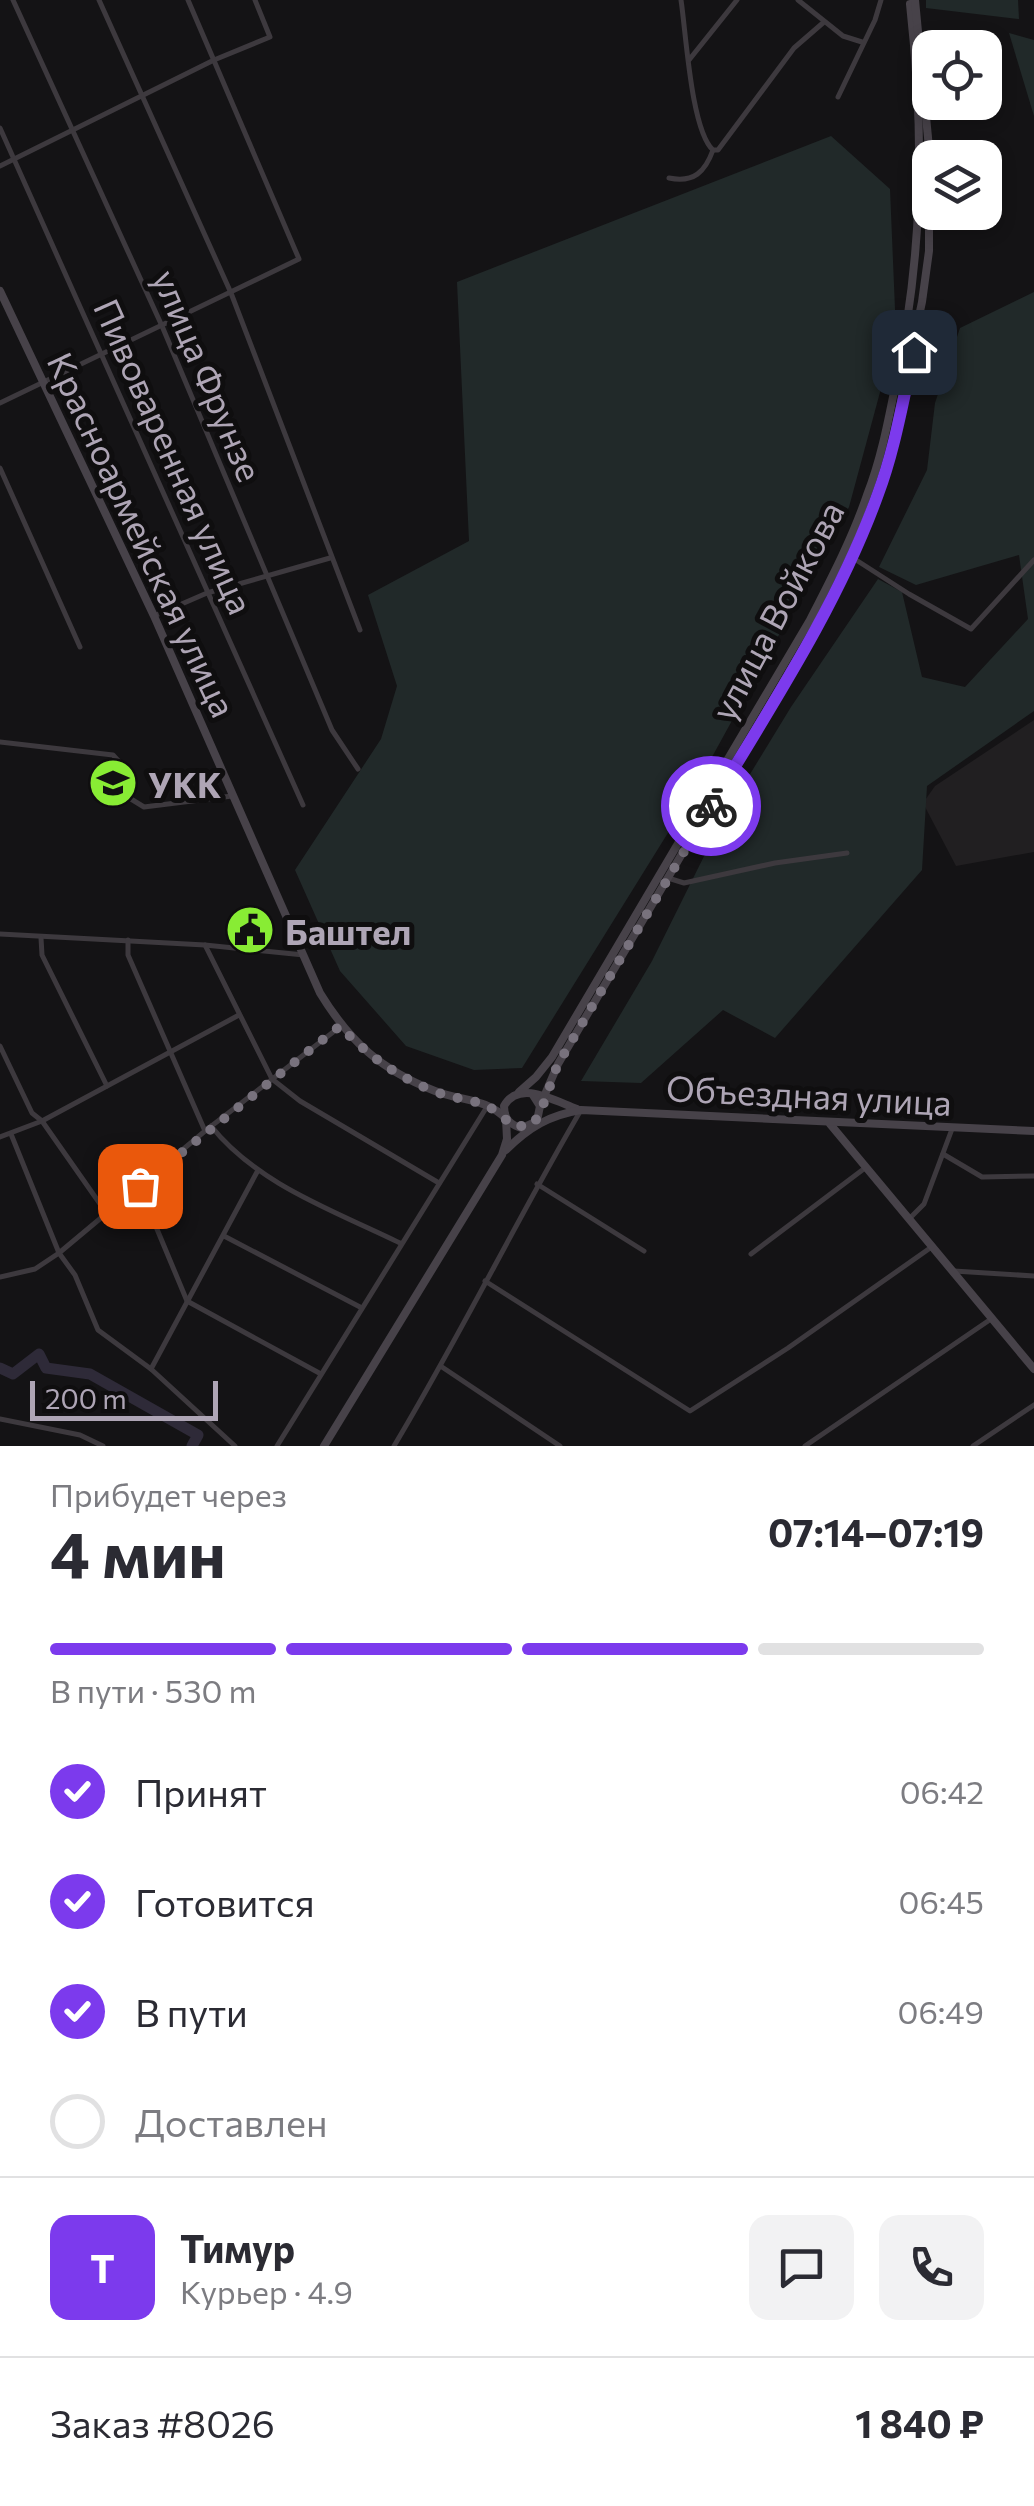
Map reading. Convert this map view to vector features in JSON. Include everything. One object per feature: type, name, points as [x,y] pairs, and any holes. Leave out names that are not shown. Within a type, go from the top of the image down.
[{"type":"main road","name":"улица Войкова","points":[[542,1101],[558,1064],[853,558],[887,467],[914,352],[929,251],[926,93],[912,0]]},
{"type":"main road","name":"улица Войкова","points":[[515,1094],[552,1057],[810,620],[844,554],[869,492],[883,443],[914,284],[920,115],[912,0]]},
{"type":"main road","name":"Красноармейская улица","points":[[0,291],[154,616],[320,992],[340,1026],[384,1066],[436,1092],[488,1104]]},
{"type":"main road","points":[[324,1446],[502,1154],[507,1139],[504,1106],[515,1094]]},
{"type":"main road","points":[[488,1104],[515,1094],[533,1095],[542,1101],[582,1110]]},
{"type":"main road","points":[[502,1154],[537,1121],[542,1101]]},
{"type":"main road","points":[[488,1104],[512,1126],[531,1126],[582,1110]]},
{"type":"main road","name":"Объездная улица","points":[[582,1110],[1034,1131]]},
{"type":"main road","points":[[830,1124],[1034,1368]]},
{"type":"street","name":"улица Фрунзе","points":[[13,0],[162,326],[332,730],[358,769]]},
{"type":"street","points":[[100,0],[232,292],[360,630]]},
{"type":"street","points":[[0,403],[300,259],[188,0]]},
{"type":"street","points":[[0,166],[214,60],[270,37],[254,0]]},
{"type":"street","points":[[681,0],[698,117],[706,144],[715,150]]},
{"type":"street","points":[[689,60],[737,0]]},
{"type":"street","points":[[798,0],[844,36],[862,42]]},
{"type":"street","points":[[838,96],[881,0]]},
{"type":"street","points":[[669,178],[682,181],[695,177],[706,167],[794,48],[824,22]]},
{"type":"street","name":"Пивоваренная улица","points":[[0,128],[304,805]]},
{"type":"street","points":[[0,468],[80,646]]},
{"type":"street","points":[[154,616],[207,594],[330,558]]},
{"type":"street","points":[[853,558],[971,628],[1034,560]]},
{"type":"street","points":[[0,742],[114,755],[124,767],[131,799],[144,807],[232,796]]},
{"type":"street","points":[[668,878],[684,884],[775,863],[847,853]]},
{"type":"street","points":[[0,934],[205,945],[304,955]]},
{"type":"street","points":[[41,938],[42,955],[107,1086]]},
{"type":"street","points":[[128,940],[128,955],[208,1129],[257,1172],[400,1244]]},
{"type":"street","points":[[205,945],[272,1080],[300,1101],[439,1183]]},
{"type":"street","points":[[0,1136],[42,1120],[240,1015]]},
{"type":"street","points":[[0,1277],[35,1268],[59,1252],[340,1026]]},
{"type":"street","points":[[0,1046],[32,1114],[42,1120],[105,1212]]},
{"type":"street","points":[[277,1446],[488,1104]]},
{"type":"street","points":[[394,1446],[442,1367],[537,1184],[582,1110]]},
{"type":"street","points":[[908,1219],[924,1204],[952,1128]]},
{"type":"street","points":[[10,1133],[59,1252],[74,1275],[98,1330],[151,1369],[235,1446]]},
{"type":"street","points":[[942,1153],[982,1176],[1034,1176]]},
{"type":"street","points":[[751,1254],[865,1168]]},
{"type":"street","points":[[151,1369],[257,1172]]},
{"type":"street","points":[[537,1184],[644,1251]]},
{"type":"street","points":[[140,1186],[186,1301],[321,1374]]},
{"type":"street","points":[[224,1236],[360,1308]]},
{"type":"street","points":[[485,1281],[690,1411],[788,1348],[932,1246]]},
{"type":"street","points":[[954,1271],[1034,1276]]},
{"type":"street","points":[[805,1446],[994,1317]]},
{"type":"street","points":[[442,1367],[560,1446]]},
{"type":"street","points":[[973,1446],[1034,1404]]},
{"type":"street","points":[[0,1418],[80,1434],[103,1446]]},
{"type":"shaded area","points":[[926,0],[1018,0],[1019,19],[926,8]]},
{"type":"shaded area","points":[[1009,33],[1034,40],[1034,116]]},
{"type":"shaded area","points":[[831,136],[890,189],[896,333],[849,507],[689,799],[522,1068],[474,1070],[406,1046],[340,971],[295,870],[381,739],[397,686],[368,595],[469,541],[457,282]]},
{"type":"shaded area","points":[[1034,292],[1034,711],[927,786],[922,870],[775,1038],[723,1010],[641,1083],[581,1081],[652,961],[722,820],[791,707],[878,579],[902,592],[922,677],[965,687],[1028,619],[1019,555],[916,585],[879,567],[927,470],[935,403],[960,328]]},
{"type":"shaded area","points":[[1034,720],[1034,852],[956,866],[923,803],[935,786]]},
{"type":"waterway","points":[[0,1368],[13,1374],[39,1354],[46,1368],[90,1374],[198,1435],[192,1446]]},
{"type":"way so far","points":[[140,1186],[340,1026],[384,1066],[436,1092],[488,1104],[512,1126],[531,1126],[537,1121],[558,1064],[711,806]]},
{"type":"place","name":"УКК","points":[[113,783]]},
{"type":"place","name":"Баштел","points":[[250,930]]},
{"type":"route","points":[[711,806],[824,613],[857,548],[887,467],[914,352]]}]
